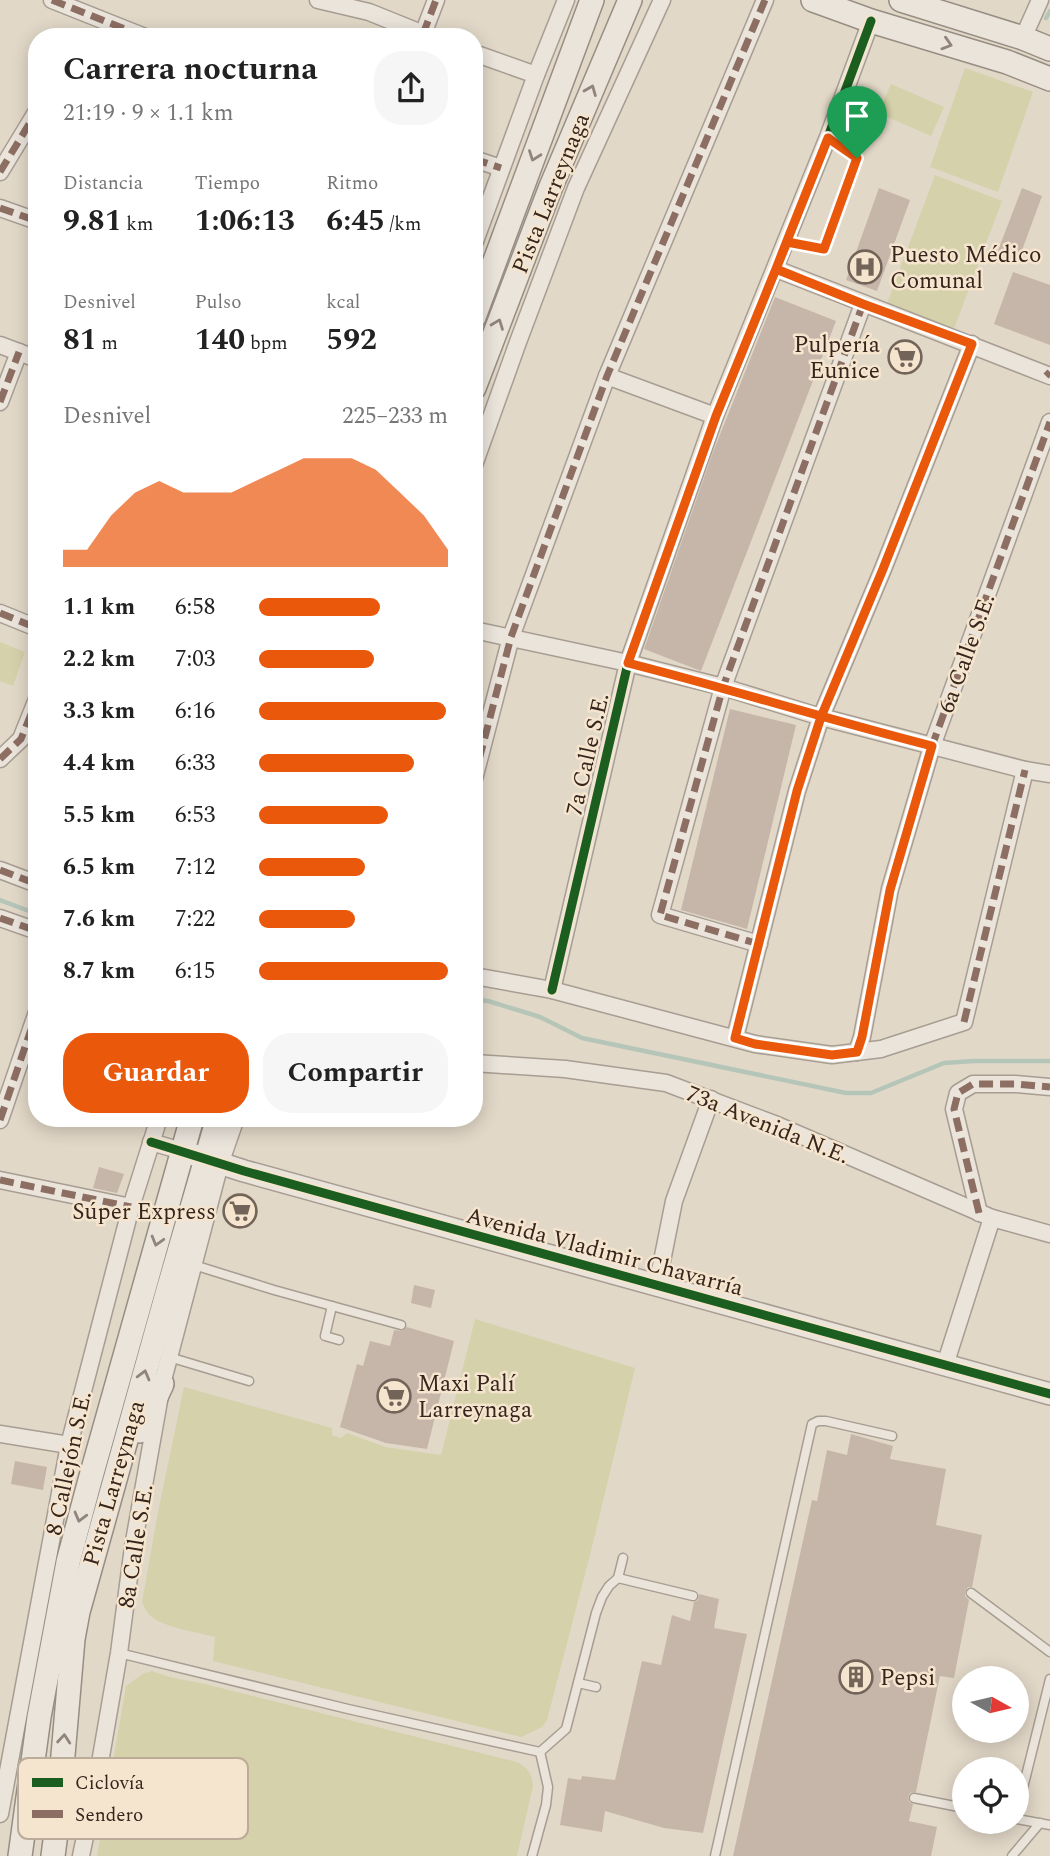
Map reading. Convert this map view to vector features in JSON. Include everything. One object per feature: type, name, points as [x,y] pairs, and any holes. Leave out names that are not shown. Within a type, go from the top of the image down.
[{"type":"main road","name":"Pista Larreynaga","points":[[483,293],[592,0]]},
{"type":"main road","name":"Pista Larreynaga","points":[[483,364],[550,189],[630,0]]},
{"type":"main road","points":[[813,0],[871,21],[1048,72]]},
{"type":"main road","points":[[901,0],[929,4],[1050,49]]},
{"type":"main road","name":"Pista Larreynaga","points":[[33,1758],[67,1569],[189,1127]]},
{"type":"main road","name":"Pista Larreynaga","points":[[62,1758],[72,1639],[82,1592],[213,1162],[217,1127]]},
{"type":"main road","points":[[109,1502],[162,1384]]},
{"type":"street","points":[[52,0],[122,28]]},
{"type":"street","points":[[318,0],[369,12],[409,28]]},
{"type":"street","points":[[429,28],[436,0]]},
{"type":"street","points":[[483,219],[566,0]]},
{"type":"street","points":[[483,440],[576,188],[662,0]]},
{"type":"street","points":[[483,744],[511,637],[607,376],[765,0]]},
{"type":"street","points":[[1023,38],[1040,0]]},
{"type":"street","points":[[915,34],[929,4]]},
{"type":"street","name":"7a Calle S.E.","points":[[552,990],[628,663],[716,416],[828,138],[871,21]]},
{"type":"street","points":[[483,55],[536,75]]},
{"type":"street","points":[[0,172],[28,126]]},
{"type":"street","points":[[483,162],[501,168]]},
{"type":"street","points":[[0,208],[28,218]]},
{"type":"street","points":[[776,269],[1050,376]]},
{"type":"street","points":[[758,944],[660,915],[723,687],[863,304]]},
{"type":"street","points":[[735,1038],[797,791],[821,717],[972,344]]},
{"type":"street","points":[[0,345],[28,356]]},
{"type":"street","points":[[0,402],[19,352]]},
{"type":"street","points":[[607,376],[716,416]]},
{"type":"street","name":"6a Calle S.E.","points":[[857,1052],[890,890],[932,746],[1050,422]]},
{"type":"street","points":[[0,613],[28,624]]},
{"type":"street","points":[[483,631],[723,687],[821,717],[1050,775]]},
{"type":"street","points":[[0,759],[22,738],[28,722]]},
{"type":"street","points":[[483,978],[552,990],[755,1044],[832,1055],[881,1049],[964,1022],[1025,770]]},
{"type":"street","points":[[0,870],[28,881]]},
{"type":"street","points":[[0,918],[28,928]]},
{"type":"street","points":[[0,1120],[28,1038]]},
{"type":"street","name":"73a Avenida N.E.","points":[[483,1064],[565,1069],[666,1083],[777,1125],[985,1215],[1050,1234]]},
{"type":"street","points":[[945,1365],[985,1215],[954,1109],[958,1093],[973,1084],[1050,1087]]},
{"type":"street","points":[[657,1286],[674,1201],[711,1099]]},
{"type":"street","name":"8 Callejón S.E.","points":[[0,1814],[69,1445],[131,1207],[156,1127]]},
{"type":"street","name":"8a Calle S.E.","points":[[101,1758],[119,1653],[133,1547],[162,1384],[194,1265],[213,1162],[231,1127]]},
{"type":"street","name":"Avenida Vladimir Chavarría","points":[[151,1142],[213,1162],[1050,1394]]},
{"type":"street","points":[[0,1180],[131,1207]]},
{"type":"street","points":[[0,1434],[69,1445]]},
{"type":"lane","points":[[787,242],[824,249],[857,158],[828,138]]},
{"type":"lane","points":[[194,1265],[401,1325]]},
{"type":"lane","points":[[332,1307],[325,1336],[339,1340]]},
{"type":"lane","points":[[169,1357],[249,1381]]},
{"type":"lane","points":[[715,1856],[812,1424],[818,1421],[834,1422],[892,1436]]},
{"type":"lane","points":[[540,1752],[566,1729],[596,1612],[609,1586],[618,1578],[622,1559]]},
{"type":"lane","points":[[618,1578],[693,1595]]},
{"type":"lane","points":[[971,1593],[1050,1652]]},
{"type":"lane","points":[[119,1653],[335,1706],[540,1752]]},
{"type":"lane","points":[[1029,1764],[1050,1679]]},
{"type":"lane","points":[[578,1683],[596,1688]]},
{"type":"lane","points":[[532,1856],[546,1805],[548,1787],[540,1752]]},
{"type":"lane","points":[[914,1798],[952,1806]]},
{"type":"lane","points":[[1029,1821],[1050,1825]]},
{"type":"lane","points":[[1012,1856],[1040,1823]]},
{"type":"shaded area","points":[[965,68],[1033,92],[998,192],[930,167]]},
{"type":"shaded area","points":[[891,84],[944,107],[931,136],[878,113]]},
{"type":"shaded area","points":[[935,175],[1002,201],[952,334],[885,309]]},
{"type":"shaded area","points":[[0,642],[25,652],[13,686],[0,681]]},
{"type":"shaded area","points":[[475,1319],[635,1368],[591,1551],[547,1720],[542,1727],[521,1737],[213,1661],[215,1637],[172,1626],[156,1620],[148,1613],[142,1602],[184,1387],[332,1428],[332,1435],[341,1438],[347,1433],[385,1447],[441,1455]]},
{"type":"shaded area","points":[[152,1671],[517,1762],[529,1772],[533,1786],[517,1856],[97,1856],[100,1839],[248,1839],[248,1758],[114,1758],[126,1686],[144,1673]]},
{"type":"building","points":[[879,188],[910,200],[877,291],[846,280]]},
{"type":"building","points":[[1022,188],[1042,196],[1018,261],[997,253]]},
{"type":"building","points":[[1013,272],[1050,285],[1050,345],[994,324]]},
{"type":"building","points":[[775,297],[836,321],[701,671],[644,649],[713,452]]},
{"type":"building","points":[[730,709],[796,725],[747,929],[681,910]]},
{"type":"building","points":[[99,1167],[124,1174],[117,1193],[93,1188]]},
{"type":"building","points":[[414,1285],[435,1290],[431,1308],[411,1303]]},
{"type":"building","name":"Maxi Palí Larreynaga","points":[[407,1327],[454,1341],[427,1449],[386,1443],[340,1427],[357,1364],[363,1366],[370,1341],[390,1346],[394,1330],[402,1331]]},
{"type":"building","name":"Pepsi","points":[[851,1434],[893,1446],[890,1459],[946,1469],[936,1525],[982,1535],[972,1587],[968,1587],[965,1592],[969,1600],[956,1666],[952,1666],[952,1678],[940,1676],[916,1792],[910,1793],[908,1797],[913,1804],[909,1821],[937,1827],[931,1856],[733,1856],[812,1500],[817,1501],[827,1450],[847,1455]]},
{"type":"building","points":[[15,1461],[47,1467],[43,1490],[11,1484]]},
{"type":"building","points":[[699,1594],[719,1599],[714,1628],[747,1634],[703,1833],[664,1828],[605,1811],[602,1832],[560,1825],[568,1778],[581,1780],[582,1776],[615,1780],[642,1661],[661,1665],[672,1615],[690,1621],[694,1602],[698,1600]]},
{"type":"waterway","points":[[1046,18],[1050,11]]},
{"type":"waterway","points":[[0,900],[28,911]]},
{"type":"waterway","points":[[483,1000],[540,1017],[582,1038],[846,1093],[871,1093],[944,1063],[1050,1061]]},
{"type":"marked path","points":[[52,0],[122,28]]},
{"type":"marked path","points":[[425,28],[436,0]]},
{"type":"marked path","points":[[483,744],[511,637],[607,376],[765,0]]},
{"type":"marked path","points":[[0,172],[28,126]]},
{"type":"marked path","points":[[483,162],[501,168]]},
{"type":"marked path","points":[[0,208],[28,218]]},
{"type":"marked path","points":[[759,944],[660,915],[723,687],[863,304]]},
{"type":"marked path","points":[[735,1038],[797,791],[821,717],[972,344]]},
{"type":"marked path","points":[[0,402],[19,352]]},
{"type":"marked path","points":[[1046,376],[1050,372]]},
{"type":"marked path","points":[[857,1052],[890,889],[932,746],[1050,422]]},
{"type":"marked path","points":[[0,613],[28,624]]},
{"type":"marked path","points":[[0,759],[21,739],[28,722]]},
{"type":"marked path","points":[[964,1022],[1025,770]]},
{"type":"marked path","points":[[0,870],[28,881]]},
{"type":"marked path","points":[[0,918],[28,928]]},
{"type":"marked path","points":[[0,1120],[28,1038]]},
{"type":"marked path","points":[[979,1213],[954,1109],[958,1093],[973,1084],[1050,1087]]},
{"type":"marked path","points":[[0,1180],[131,1207]]},
{"type":"cycle path","points":[[552,990],[628,663],[715,416],[828,137],[871,21]]},
{"type":"cycle path","points":[[151,1142],[244,1171],[1050,1394]]},
{"type":"place","name":"Puesto Médico Comunal","points":[[865,267]]},
{"type":"place","name":"Pulpería Eunice","points":[[905,357]]},
{"type":"place","name":"Súper Express","points":[[240,1211]]},
{"type":"place","name":"Maxi Palí Larreynaga","points":[[394,1396]]},
{"type":"place","name":"Pepsi","points":[[856,1677]]},
{"type":"route","points":[[857,158],[824,249],[787,242],[716,416],[628,663],[723,687],[821,717],[932,746],[890,890],[862,1037],[857,1052],[832,1055],[755,1044],[735,1038],[797,791],[821,717],[972,344],[776,269],[787,242],[808,190],[828,138],[857,158]]}]
